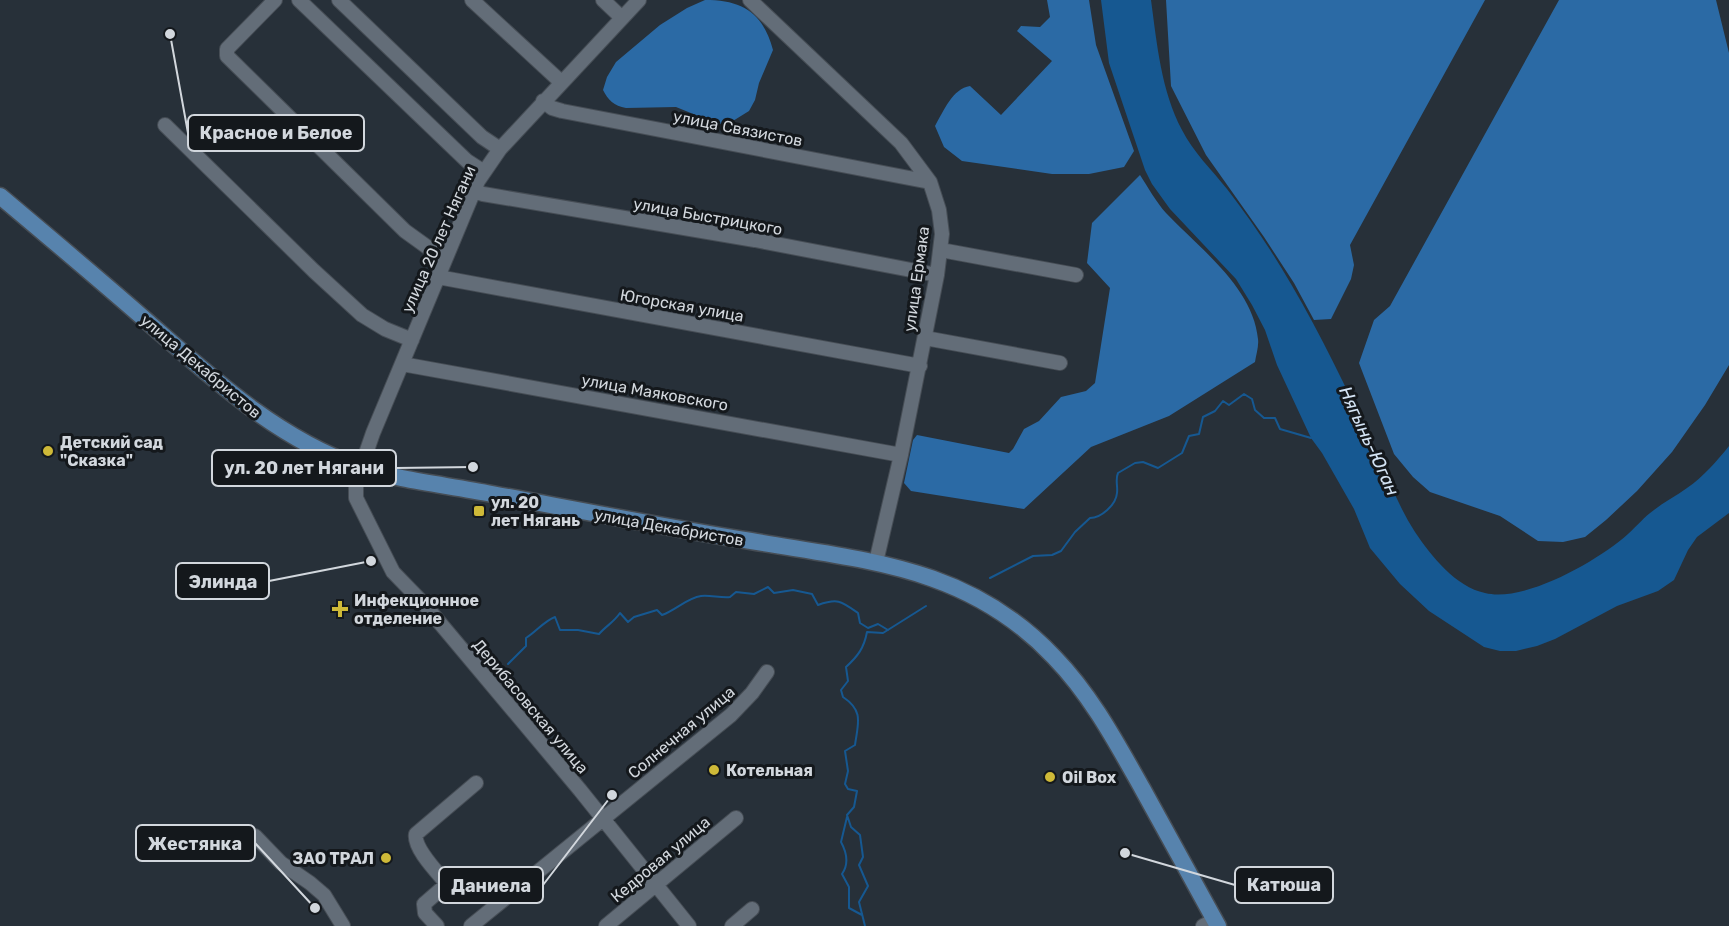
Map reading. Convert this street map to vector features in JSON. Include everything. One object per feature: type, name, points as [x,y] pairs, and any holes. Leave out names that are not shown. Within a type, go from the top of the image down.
[{"type":"main road","name":"улица Декабристов","points":[[0,196],[204,371],[260,415],[306,443],[360,467],[406,478],[666,527],[876,562],[924,575],[970,593],[1024,629],[1053,655],[1078,686],[1110,732],[1212,924]]},
{"type":"street","points":[[275,0],[227,49],[226,56],[405,231],[430,249],[447,255]]},
{"type":"street","points":[[299,0],[467,161],[484,172]]},
{"type":"street","points":[[339,0],[482,137],[500,149]]},
{"type":"street","points":[[472,0],[561,82]]},
{"type":"street","points":[[603,0],[622,18]]},
{"type":"street","name":"улица 20 лет Нягани","points":[[360,467],[473,191],[484,172],[500,149],[543,101],[639,0]]},
{"type":"street","name":"улица Ермака","points":[[750,0],[901,143],[930,182],[941,221],[937,275],[920,366],[876,562]]},
{"type":"street","name":"улица Связистов","points":[[543,101],[552,108],[562,111],[930,182]]},
{"type":"street","points":[[165,125],[362,315],[385,329],[412,339]]},
{"type":"street","name":"улица Быстрицкого","points":[[473,191],[576,211],[754,240],[937,275]]},
{"type":"street","points":[[940,250],[1076,275]]},
{"type":"street","name":"Югорская улица","points":[[438,277],[736,330],[920,366]]},
{"type":"street","points":[[925,338],[1060,363]]},
{"type":"street","name":"улица Маяковского","points":[[402,364],[901,455]]},
{"type":"street","name":"Дерибасовская улица","points":[[360,467],[355,489],[356,498],[393,572],[424,604],[689,926]]},
{"type":"street","name":"Солнечная улица","points":[[471,926],[731,715],[752,693],[767,672]]},
{"type":"street","points":[[437,926],[425,913],[424,904],[447,884],[417,846],[415,837],[476,783]]},
{"type":"street","name":"Кедровая улица","points":[[606,926],[736,818]]},
{"type":"street","points":[[255,836],[281,863],[317,888],[332,904],[343,926]]},
{"type":"street","points":[[732,926],[752,909]]},
{"type":"shaded area","points":[[705,0],[730,3],[750,11],[764,27],[769,37],[773,50],[749,111],[728,124],[718,124],[676,107],[626,108],[612,102],[603,90],[607,77],[616,62],[660,25]]},
{"type":"shaded area","points":[[1047,0],[1089,0],[1096,45],[1134,151],[1124,167],[1089,174],[1052,174],[962,161],[944,147],[935,126],[958,91],[970,86],[1001,115],[1052,61],[1017,31],[1021,26],[1040,27],[1050,17]]},
{"type":"shaded area","points":[[1166,0],[1485,0],[1350,245],[1354,265],[1351,279],[1331,319],[1314,320],[1294,283],[1264,237],[1206,155],[1171,86]]},
{"type":"shaded area","points":[[1559,0],[1716,0],[1729,53],[1729,365],[1705,405],[1672,452],[1637,491],[1585,537],[1563,542],[1538,541],[1500,516],[1430,492],[1413,477],[1394,454],[1359,363],[1374,320],[1390,306]]},
{"type":"shaded area","points":[[1140,175],[1162,209],[1223,270],[1246,302],[1254,320],[1258,339],[1255,362],[1169,416],[1091,447],[1024,509],[911,491],[904,483],[913,440],[917,435],[1009,453],[1024,429],[1039,421],[1061,397],[1086,391],[1095,383],[1110,288],[1087,263],[1092,223]]},
{"type":"water","name":"Нягынь-Юган","points":[[1101,0],[1151,0],[1158,50],[1169,99],[1186,138],[1244,212],[1284,272],[1333,362],[1403,511],[1421,541],[1445,569],[1474,590],[1485,593],[1520,592],[1561,577],[1599,556],[1628,534],[1650,513],[1699,479],[1729,446],[1729,513],[1697,537],[1688,550],[1674,580],[1658,591],[1617,606],[1555,639],[1516,651],[1500,651],[1484,647],[1429,611],[1400,584],[1370,548],[1354,509],[1311,438],[1277,365],[1265,330],[1236,279],[1170,209],[1152,184],[1145,170],[1109,63]]},
{"type":"waterway","points":[[990,578],[1033,556],[1052,555],[1061,551],[1075,532],[1090,518],[1099,516],[1111,506],[1116,498],[1118,473],[1135,463],[1143,462],[1158,468],[1182,453],[1189,436],[1199,434],[1203,417],[1215,411],[1223,401],[1229,405],[1244,394],[1252,399],[1255,410],[1264,418],[1275,418],[1280,429],[1311,438]]},
{"type":"waterway","points":[[508,664],[526,646],[526,638],[555,617],[560,630],[578,630],[599,634],[620,613],[628,622],[634,617],[657,610],[662,615],[696,597],[730,597],[736,592],[754,594],[768,587],[774,593],[793,590],[812,594],[818,605],[839,602],[858,613],[860,623],[868,628],[878,624],[888,630]]},
{"type":"waterway","points":[[865,926],[859,902],[868,886],[859,865],[863,857],[860,835],[851,827],[847,815],[854,807],[857,791],[848,789],[845,784],[848,771],[845,751],[855,745],[858,718],[854,707],[843,697],[841,690],[848,681],[846,667],[860,651],[867,632],[883,633],[926,606]]},
{"type":"waterway","points":[[847,817],[841,842],[846,858],[846,866],[842,874],[849,887],[849,908],[862,915]]},
{"type":"place","name":"Красное и Белое","points":[[170,34]]},
{"type":"place","name":"Детский сад \"Сказка\"","points":[[48,451]]},
{"type":"place","name":"ул. 20 лет Нягани","points":[[473,467]]},
{"type":"place","name":"ул. 20 лет Нягань","points":[[479,511]]},
{"type":"place","name":"Элинда","points":[[371,561]]},
{"type":"place","name":"Инфекционное отделение","points":[[340,609]]},
{"type":"place","name":"Котельная","points":[[714,770]]},
{"type":"place","name":"Oil Box","points":[[1050,777]]},
{"type":"place","name":"Даниела","points":[[612,795]]},
{"type":"place","name":"Катюша","points":[[1125,853]]},
{"type":"place","name":"ЗАО ТРАЛ","points":[[386,858]]},
{"type":"place","name":"Жестянка","points":[[315,908]]}]
